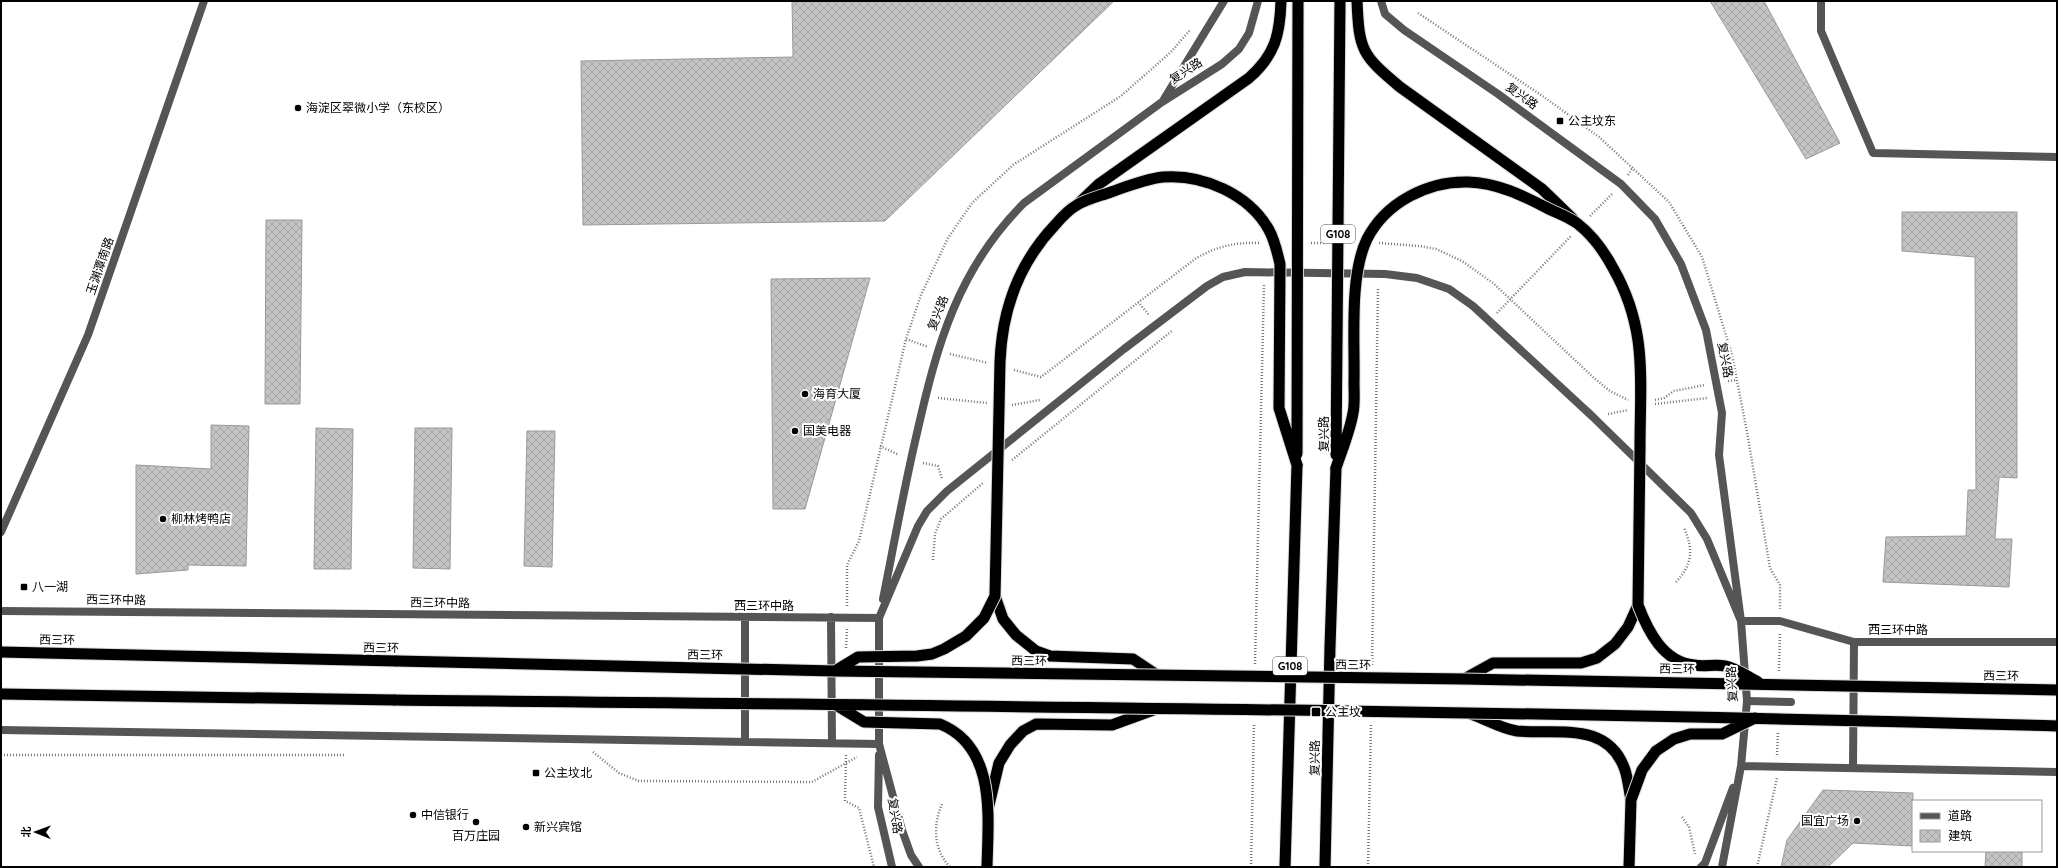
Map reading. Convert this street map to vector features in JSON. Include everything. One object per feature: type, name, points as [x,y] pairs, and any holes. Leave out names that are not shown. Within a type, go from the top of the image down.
[{"type":"highway","points":[[1157,675],[1133,659],[1050,656],[1036,651],[1016,635],[1003,619],[995,596],[1000,362],[1005,318],[1014,287],[1034,250],[1049,231],[1099,184],[1249,78],[1260,68],[1276,43],[1281,1]]},
{"type":"highway","name":"G108","points":[[1285,867],[1296,465],[1298,1]]},
{"type":"highway","name":"复兴路","points":[[1325,867],[1336,468],[1340,1]]},
{"type":"highway","points":[[1358,1],[1358,34],[1368,58],[1380,71],[1406,92],[1542,189],[1578,224],[1607,257],[1629,300],[1637,331],[1640,355],[1638,605],[1644,622],[1654,639],[1666,653],[1678,661],[1693,665],[1726,666],[1761,684]]},
{"type":"highway","points":[[1077,205],[1140,182],[1162,177],[1181,177],[1223,189],[1248,205],[1260,218],[1276,246],[1280,264],[1279,408],[1296,465]]},
{"type":"highway","points":[[1336,468],[1354,413],[1356,296],[1360,261],[1367,239],[1381,219],[1399,202],[1426,189],[1451,182],[1472,182],[1496,186],[1520,194],[1578,224]]},
{"type":"highway","points":[[835,672],[858,657],[917,656],[932,654],[944,649],[966,636],[984,618],[995,596]]},
{"type":"highway","points":[[1464,679],[1493,663],[1582,663],[1597,658],[1614,644],[1628,627],[1638,605]]},
{"type":"highway","name":"西三环","points":[[1,652],[835,672],[1464,679],[2057,690]]},
{"type":"highway","points":[[1,694],[836,705],[1161,707],[1757,717],[2057,726]]},
{"type":"highway","points":[[836,705],[864,722],[931,723],[947,727],[969,746],[978,759],[983,774],[988,806],[987,867]]},
{"type":"highway","points":[[988,806],[999,763],[1010,745],[1023,731],[1036,724],[1112,725],[1161,707]]},
{"type":"highway","points":[[1467,712],[1515,730],[1587,733],[1599,739],[1610,748],[1625,770],[1631,800],[1629,867]]},
{"type":"highway","points":[[1631,800],[1642,770],[1656,751],[1674,739],[1690,734],[1722,734],[1757,717]]},
{"type":"street","name":"玉渊潭南路","points":[[1,532],[88,335],[204,1]]},
{"type":"street","name":"复兴路","points":[[1162,102],[1224,1]]},
{"type":"street","name":"复兴路","points":[[879,618],[911,460],[937,350],[958,297],[972,271],[1005,222],[1024,202],[1162,102],[1222,64],[1239,49],[1249,33],[1258,1]]},
{"type":"street","name":"复兴路","points":[[1381,1],[1385,14],[1400,26],[1621,184],[1655,219],[1682,264],[1706,330],[1722,413],[1719,455],[1741,621],[1747,701],[1741,766],[1722,867]]},
{"type":"street","points":[[1821,1],[1821,31],[1873,153],[2057,157]]},
{"type":"street","points":[[919,867],[911,855],[902,830],[879,744],[879,618],[918,526],[927,511],[947,491],[1124,349],[1207,286],[1223,277],[1245,272],[1385,274],[1417,278],[1449,289],[1473,306],[1593,417],[1691,513],[1708,538],[1741,621]]},
{"type":"street","name":"西三环中路","points":[[1,611],[879,618]]},
{"type":"street","points":[[745,618],[745,742]]},
{"type":"street","points":[[831,618],[832,743]]},
{"type":"street","name":"西三环中路","points":[[1741,621],[1780,621],[1854,642],[2057,642]]},
{"type":"street","points":[[1853,768],[1854,642]]},
{"type":"street","points":[[1747,701],[1791,702]]},
{"type":"street","points":[[1,730],[879,744]]},
{"type":"street","name":"复兴路","points":[[879,744],[878,807],[892,867]]},
{"type":"street","points":[[1702,867],[1705,863],[1741,766],[2057,772]]},
{"type":"path","points":[[1418,13],[1544,97]]},
{"type":"path","points":[[894,388],[906,339],[921,295],[948,238],[972,203],[1013,165],[1121,96],[1170,52],[1191,28]]},
{"type":"path","points":[[1588,219],[1603,203]]},
{"type":"path","points":[[1510,299],[1573,235]]},
{"type":"path","points":[[1069,354],[1195,259],[1212,249],[1227,244],[1265,243]]},
{"type":"path","points":[[1304,243],[1327,243]]},
{"type":"path","points":[[1374,243],[1419,246],[1450,254],[1477,270],[1594,378],[1610,391],[1629,400]]},
{"type":"path","points":[[1255,672],[1264,284]]},
{"type":"path","points":[[1372,671],[1378,288]]},
{"type":"path","points":[[1722,321],[1737,380],[1770,568],[1780,585],[1779,672]]},
{"type":"path","points":[[1650,401],[1664,398],[1674,391],[1737,380]]},
{"type":"path","points":[[880,446],[911,460],[938,466],[953,508]]},
{"type":"path","points":[[1368,867],[1371,718]]},
{"type":"path","points":[[1252,867],[1254,719]]},
{"type":"path","points":[[1756,867],[1777,783],[1778,731]]},
{"type":"path","points":[[579,740],[619,773],[638,780],[812,782],[879,744]]},
{"type":"path","points":[[1,756],[346,755]]},
{"type":"path","points":[[942,804],[937,816],[936,839],[939,851],[950,867]]},
{"type":"path","points":[[1682,817],[1689,827],[1695,856]]},
{"type":"building","points":[[792,1],[1114,1],[885,221],[583,225],[581,61],[793,57]]},
{"type":"building","points":[[1710,1],[1764,1],[1840,143],[1806,159]]},
{"type":"building","points":[[1902,212],[2017,212],[2017,478],[1999,477],[1995,539],[2012,539],[2009,587],[1883,582],[1886,537],[1966,536],[1968,490],[1976,490],[1975,257],[1902,251]]},
{"type":"building","points":[[266,220],[302,220],[300,404],[265,404]]},
{"type":"building","name":"海育大厦","points":[[870,278],[805,509],[773,509],[771,279]]},
{"type":"building","points":[[211,425],[249,426],[246,566],[188,565],[188,570],[136,574],[136,465],[211,469]]},
{"type":"building","points":[[316,428],[353,429],[351,569],[314,569]]},
{"type":"building","points":[[415,428],[452,428],[450,569],[413,568]]},
{"type":"building","points":[[527,431],[555,431],[552,567],[524,566]]},
{"type":"building","name":"国宜广场","points":[[1823,790],[1913,793],[1912,846],[1853,843],[1828,867],[1781,867],[1787,840]]},
{"type":"building","points":[[1986,852],[2022,852],[2022,867],[1985,867]]},
{"type":"place","name":"海淀区翠微小学（东校区）","points":[[298,108]]},
{"type":"place","name":"公主坟东","points":[[1560,121]]},
{"type":"place","name":"海育大厦","points":[[805,394]]},
{"type":"place","name":"国美电器","points":[[795,431]]},
{"type":"place","name":"柳林烤鸭店","points":[[163,519]]},
{"type":"place","name":"八一湖","points":[[24,587]]},
{"type":"place","name":"公主坟","points":[[1316,712]]},
{"type":"place","name":"公主坟北","points":[[536,773]]},
{"type":"place","name":"中信银行","points":[[413,815]]},
{"type":"place","name":"国宜广场","points":[[1857,821]]},
{"type":"place","name":"百万庄园","points":[[476,822]]},
{"type":"place","name":"新兴宾馆","points":[[526,827]]}]
